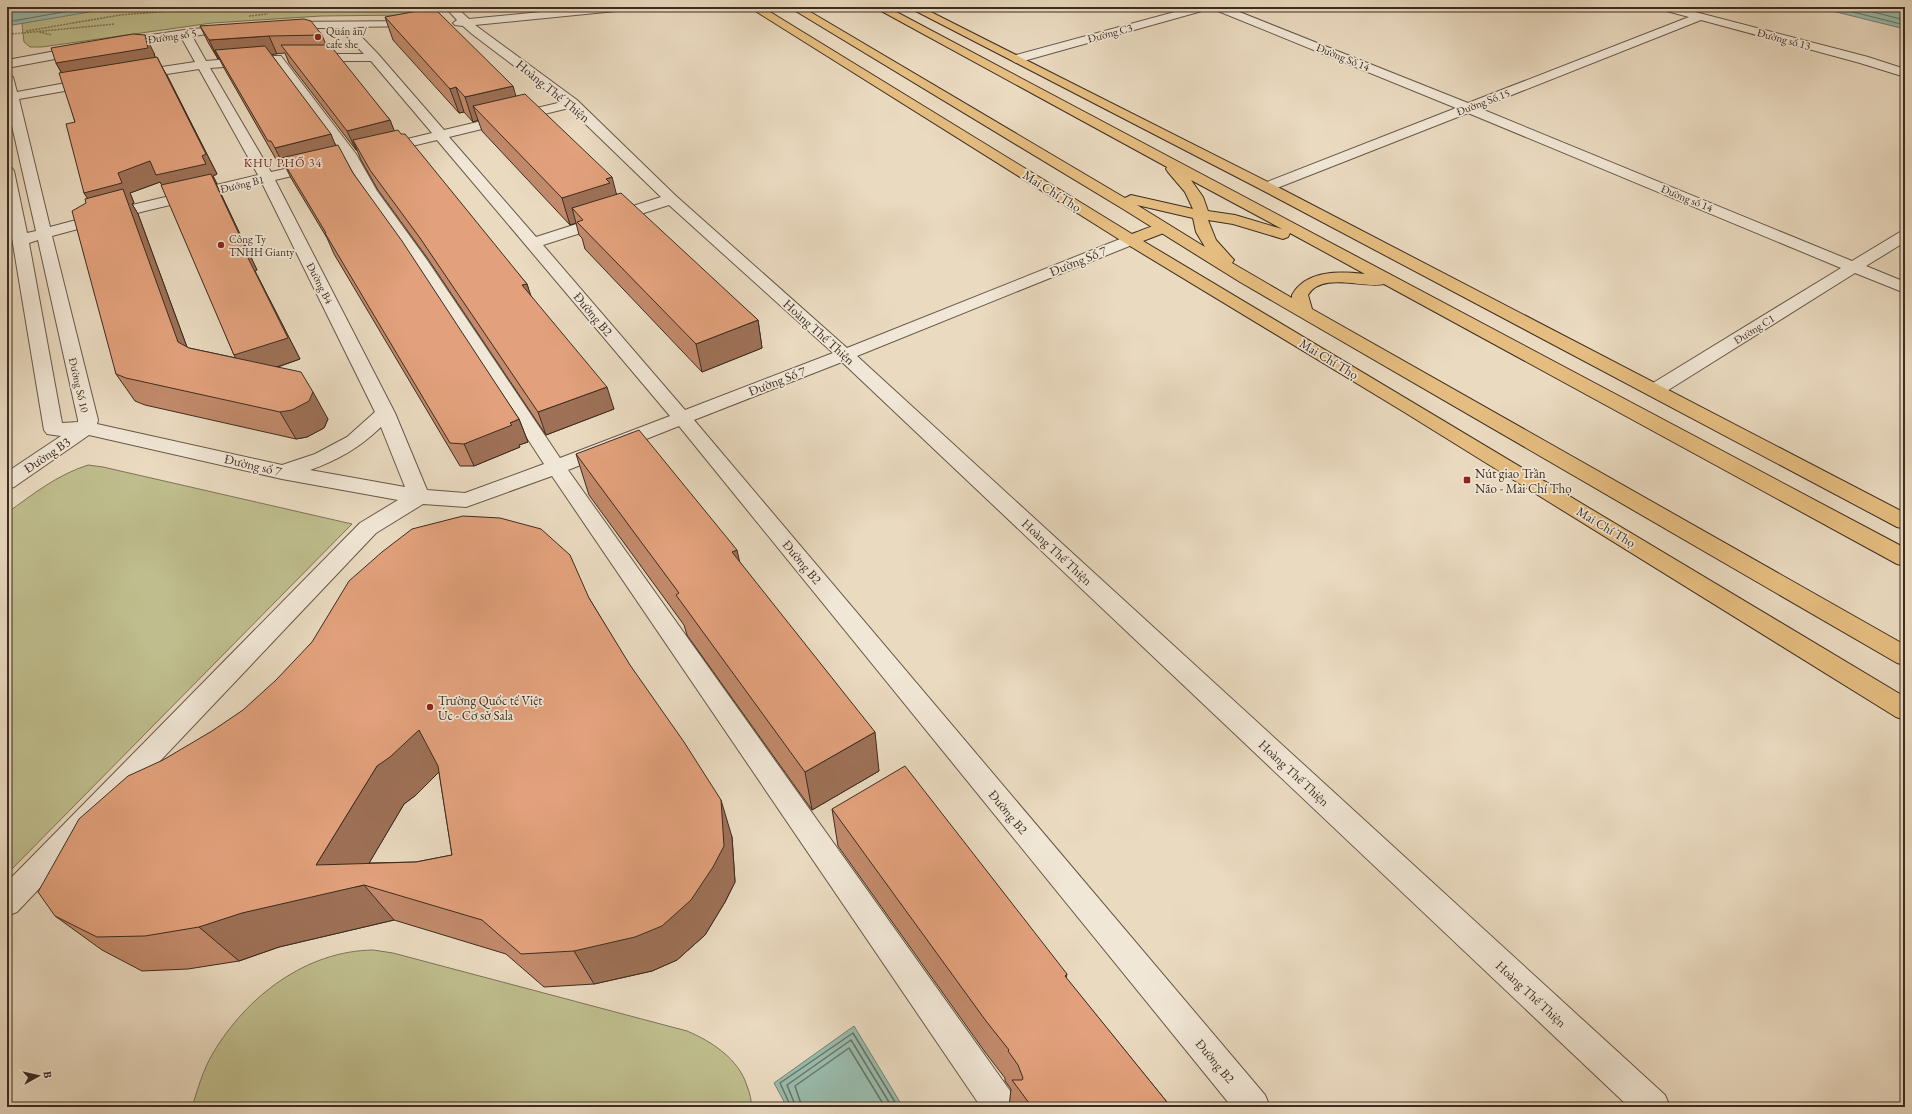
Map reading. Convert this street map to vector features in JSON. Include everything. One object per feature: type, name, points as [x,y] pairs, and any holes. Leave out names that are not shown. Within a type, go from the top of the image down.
[{"type":"main road","name":"Mai Chí Thọ","points":[[754,7],[1131,240],[1411,408],[1905,710]]},
{"type":"main road","name":"Mai Chí Thọ","points":[[794,7],[1164,228],[1246,279],[1905,656]]},
{"type":"main road","points":[[878,7],[1163,158],[1905,558]]},
{"type":"main road","points":[[913,7],[1267,187],[1905,522]]},
{"type":"main road","points":[[1163,158],[1192,192],[1200,208],[1200,214],[1205,232],[1217,252],[1246,279]]},
{"type":"main road","points":[[1089,184],[1153,206],[1236,220],[1331,249]]},
{"type":"main road","points":[[1131,240],[1267,187]]},
{"type":"main road","points":[[1304,312],[1300,295],[1307,285],[1326,278],[1353,277],[1388,280]]},
{"type":"street","points":[[454,16],[626,7]]},
{"type":"street","name":"Đường C3","points":[[1016,59],[1205,7]]},
{"type":"street","name":"Đường Số 14","points":[[1217,7],[1468,108]]},
{"type":"street","name":"Đường số 13","points":[[1663,7],[1864,60],[1905,73]]},
{"type":"street","name":"Hoàng Thế Thiện","points":[[454,16],[572,103],[672,199],[845,355],[1653,1107]]},
{"type":"street","name":"Đường Số 15","points":[[1267,187],[1699,17]]},
{"type":"street","points":[[272,25],[426,23]]},
{"type":"street","name":"Đường B2","points":[[342,24],[374,57],[682,418],[1253,1107]]},
{"type":"street","name":"Đường số 5","points":[[108,46],[184,33],[246,27]]},
{"type":"street","name":"Đường B4","points":[[184,33],[267,178],[385,413],[419,497]]},
{"type":"street","points":[[7,64],[94,49]]},
{"type":"street","points":[[122,77],[201,65],[290,59],[374,57]]},
{"type":"street","points":[[290,59],[296,86],[339,160],[370,192],[419,260],[556,467],[1001,1107]]},
{"type":"street","name":"Đường Số 10","points":[[7,77],[88,420],[87,428],[54,430],[21,240],[7,171]]},
{"type":"street","points":[[12,97],[102,80]]},
{"type":"street","name":"Đướng B1","points":[[21,240],[141,207],[267,178],[572,103]]},
{"type":"street","name":"Đường số 14","points":[[1468,108],[1905,288]]},
{"type":"street","points":[[533,243],[672,199]]},
{"type":"street","name":"Đường C1","points":[[1655,390],[1905,235]]},
{"type":"street","name":"Đường Số 7","points":[[419,497],[466,500],[556,467],[845,355],[1131,240]]},
{"type":"street","points":[[282,472],[322,460],[354,441],[385,413]]},
{"type":"street","name":"Đường số 7","points":[[87,428],[282,472],[419,497]]},
{"type":"street","name":"Đường B3","points":[[7,482],[87,428]]},
{"type":"street","points":[[7,902],[368,528],[419,497]]},
{"type":"path","points":[[7,8],[14,7]]},
{"type":"path","points":[[7,34],[120,15],[222,7]]},
{"type":"path","points":[[36,32],[54,35]]},
{"type":"shaded area","points":[[20,7],[418,7],[420,11],[408,15],[321,16],[212,23],[42,47],[30,47],[24,42]]},
{"type":"shaded area","points":[[482,7],[551,7],[505,12],[488,10]]},
{"type":"shaded area","points":[[88,465],[103,467],[352,524],[7,874],[7,513],[36,492],[66,474]]},
{"type":"shaded area","points":[[373,950],[393,953],[687,1031],[705,1040],[723,1052],[738,1067],[749,1091],[752,1107],[192,1107],[209,1059],[227,1032],[243,1013],[261,996],[281,980],[302,968],[325,958],[348,952]]},
{"type":"water","points":[[32,7],[128,7],[101,10],[7,26],[7,13]]},
{"type":"water","points":[[1816,7],[1901,7],[1905,8],[1905,29]]},
{"type":"water","points":[[854,1026],[903,1107],[787,1107],[774,1083]]},
{"type":"building","points":[[434,8],[513,86],[465,97],[456,87],[450,89],[385,17]]},
{"type":"building","points":[[304,19],[311,21],[322,35],[269,36],[209,40],[200,26]]},
{"type":"building","points":[[133,34],[145,35],[148,48],[56,63],[51,48]]},
{"type":"building","points":[[281,45],[330,45],[390,120],[347,131]]},
{"type":"building","points":[[265,46],[331,134],[275,148],[271,141],[268,141],[215,50]]},
{"type":"building","points":[[157,57],[206,154],[202,156],[206,164],[156,175],[150,161],[118,173],[122,183],[84,193],[66,124],[75,122],[59,73]]},
{"type":"building","points":[[525,94],[612,177],[606,179],[610,183],[562,198],[473,106]]},
{"type":"building","points":[[398,130],[401,134],[405,134],[527,284],[522,285],[607,387],[538,412],[420,238],[370,170],[353,140]]},
{"type":"building","points":[[338,145],[353,173],[402,241],[519,419],[510,423],[512,425],[464,444],[450,443],[281,158]]},
{"type":"building","points":[[211,174],[246,249],[244,250],[288,338],[234,355],[161,185]]},
{"type":"building","points":[[123,189],[178,342],[189,348],[301,372],[313,392],[309,401],[292,410],[280,412],[126,378],[116,374],[72,211],[86,203],[85,199]]},
{"type":"building","points":[[621,193],[758,320],[696,344],[577,222],[583,220],[572,208]]},
{"type":"building","points":[[639,430],[737,550],[732,552],[875,732],[805,772],[676,595],[679,593],[576,454]]},
{"type":"building","points":[[463,516],[500,518],[541,529],[570,555],[589,598],[630,665],[684,742],[721,800],[724,846],[713,867],[691,900],[662,926],[635,937],[574,951],[521,954],[482,920],[364,885],[242,913],[199,927],[145,936],[97,937],[55,916],[38,892],[79,819],[128,776],[163,760],[212,731],[243,710],[276,680],[312,642],[349,581],[382,552],[412,529]],"holes":[[[419,730],[438,766],[452,855],[416,862],[316,865],[377,766],[390,757]]]},
{"type":"building","points":[[905,766],[1067,974],[1065,976],[1171,1107],[1032,1107],[1012,1080],[1022,1080],[1023,1078],[1018,1065],[1008,1051],[1009,1050],[986,1021],[832,809]]},
{"type":"place","name":"Quán ăn/ cafe she","points":[[318,37]]},
{"type":"place","name":"Công Ty TNHH Gianty","points":[[221,245]]},
{"type":"place","name":"Nút giao Trần Não - Mai Chí Thọ","points":[[1467,480]]},
{"type":"place","name":"Trường Quốc tế Việt Úc - Cơ sở Sala","points":[[430,707]]},
{"type":"district","name":"KHU PHỐ 34","points":[[283,163]]}]
